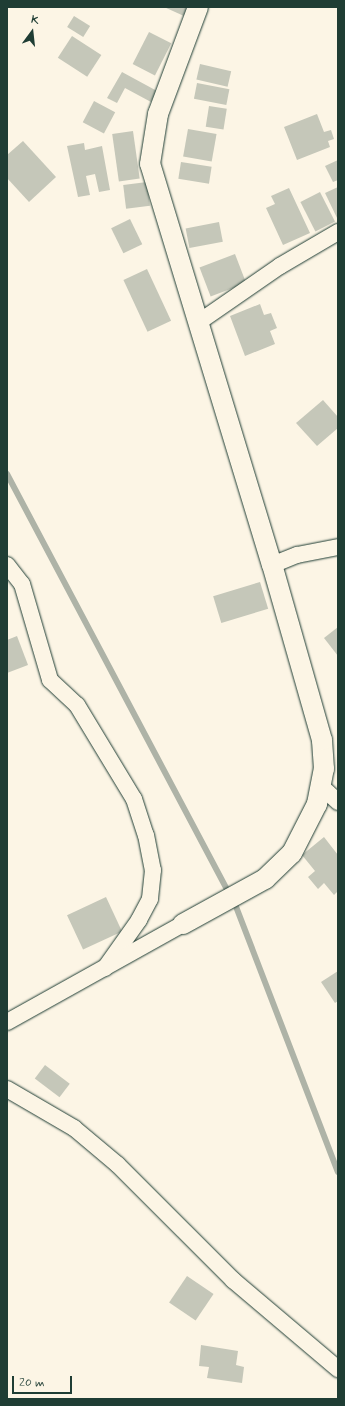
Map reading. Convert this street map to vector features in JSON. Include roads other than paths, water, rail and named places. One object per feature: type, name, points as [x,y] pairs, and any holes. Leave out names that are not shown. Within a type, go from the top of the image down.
[{"type":"street","points":[[7,1022],[265,879],[292,853],[304,833],[322,787],[324,769],[322,740],[272,565],[150,164],[158,114],[198,7]]},
{"type":"street","points":[[199,322],[280,266],[338,232]]},
{"type":"street","points":[[272,565],[297,555],[338,546]]},
{"type":"street","points":[[7,565],[22,584],[50,680],[77,705],[134,799],[146,835],[153,870],[150,899],[140,920],[105,968]]},
{"type":"street","points":[[322,787],[338,802]]},
{"type":"street","points":[[7,1088],[74,1128],[118,1165],[233,1280],[338,1369]]},
{"type":"waterway","points":[[7,474],[235,904],[338,1172]]}]
